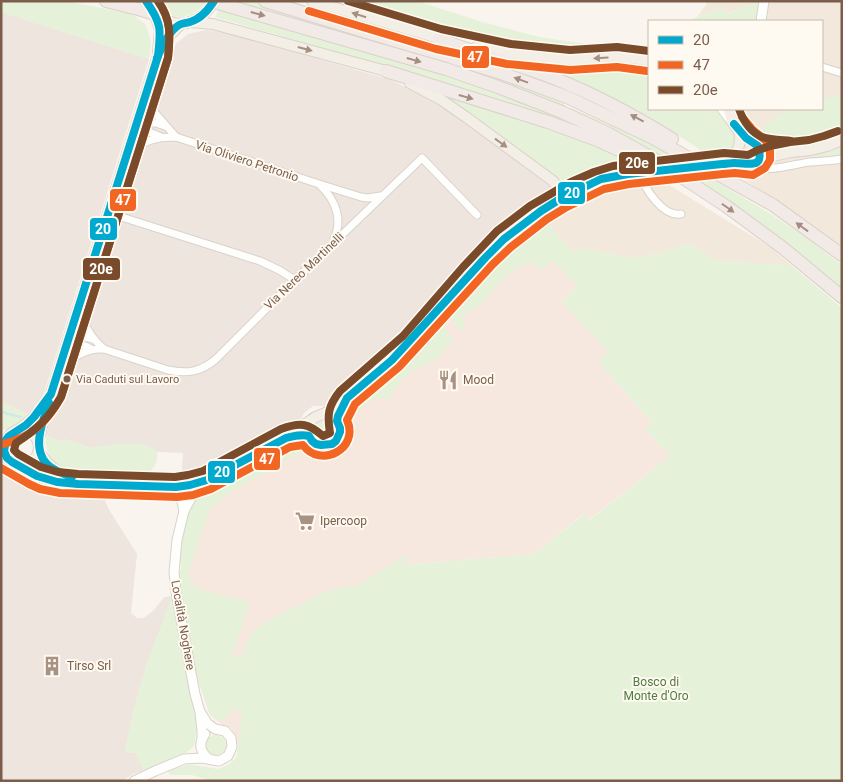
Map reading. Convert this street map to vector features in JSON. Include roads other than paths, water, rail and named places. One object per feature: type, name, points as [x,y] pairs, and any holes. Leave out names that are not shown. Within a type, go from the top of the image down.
[{"type":"highway","points":[[106,1],[155,14]]},
{"type":"highway","points":[[212,1],[446,69],[562,112],[610,134],[654,159],[726,206],[783,248],[842,297]]},
{"type":"highway","points":[[265,1],[504,74],[567,96],[651,137],[773,205],[842,255]]},
{"type":"highway","points":[[439,39],[556,79],[603,100],[645,122],[715,166],[750,193]]},
{"type":"highway","points":[[386,71],[548,122],[596,140],[687,181]]},
{"type":"main road","points":[[146,1],[155,14],[160,30],[158,56]]},
{"type":"main road","points":[[9,460],[23,465],[33,461],[37,456],[51,394],[158,56],[170,34],[185,23],[200,18],[208,10],[212,1]]},
{"type":"main road","points":[[312,1],[439,39],[509,54],[570,60],[618,57],[648,62]]},
{"type":"main road","points":[[762,20],[764,1]]},
{"type":"main road","points":[[155,14],[169,22],[213,24],[386,71],[427,92],[466,117],[553,181],[560,192],[560,199]]},
{"type":"main road","points":[[723,110],[736,128],[755,144],[760,153],[750,163]]},
{"type":"main road","points":[[729,110],[740,139],[737,158],[750,163]]},
{"type":"main road","points":[[734,110],[736,128]]},
{"type":"main road","points":[[791,152],[745,142],[730,161],[724,164],[750,163],[791,152],[811,150],[842,140]]},
{"type":"main road","points":[[324,414],[392,360],[504,239],[541,211],[560,199],[601,179],[644,172]]},
{"type":"main road","points":[[51,394],[28,424],[8,436],[4,448],[9,460],[33,475],[62,483],[176,487],[190,485],[207,480],[286,438],[318,414],[329,414],[337,420],[340,432],[336,440],[327,446],[321,446],[312,441],[308,431],[310,421]]},
{"type":"main road","points":[[337,420],[346,398]]},
{"type":"main road","points":[[1,434],[24,430],[30,432],[35,436],[48,465],[61,473],[105,485]]},
{"type":"main road","points":[[286,438],[299,434],[309,436]]},
{"type":"main road","name":"Località Noghere","points":[[201,741],[200,712],[186,647],[174,572],[177,540],[184,511],[207,480]]},
{"type":"main road","points":[[176,487],[180,492],[184,511]]},
{"type":"main road","points":[[134,781],[184,759],[224,760],[231,752],[232,747],[228,734],[207,723],[200,712]]},
{"type":"main road","points":[[184,759],[207,732],[216,729]]},
{"type":"main road","points":[[201,741],[202,752],[209,759]]},
{"type":"street","points":[[823,67],[842,73]]},
{"type":"street","name":"Via Oliviero Petronio","points":[[146,95],[155,112],[176,137]]},
{"type":"street","name":"Via Oliviero Petronio","points":[[137,123],[149,132],[163,137]]},
{"type":"street","points":[[137,123],[156,123],[166,126]]},
{"type":"street","name":"Via Oliviero Petronio","points":[[127,154],[140,144],[151,140],[163,137],[176,137],[368,198],[382,195]]},
{"type":"street","name":"Via Nereo Martinelli","points":[[91,349],[104,349],[179,373],[198,370],[210,364],[422,158],[477,216]]},
{"type":"street","points":[[750,163],[756,168],[780,167],[842,159]]},
{"type":"street","points":[[644,172],[643,182],[654,198],[666,211],[675,215],[681,214]]},
{"type":"street","points":[[319,184],[332,200],[338,212],[339,224],[332,244]]},
{"type":"street","points":[[108,212],[260,261],[295,280]]},
{"type":"street","name":"Via Nereo Martinelli","points":[[79,307],[84,324],[94,339],[104,349]]},
{"type":"street","points":[[70,334],[94,339]]},
{"type":"street","points":[[70,334],[79,343],[91,349]]},
{"type":"street","points":[[58,372],[75,357],[91,349]]},
{"type":"waterway","points":[[1,411],[21,417]]},
{"type":"tunnel","points":[[648,172],[722,164]]},
{"type":"place","name":"Via Caduti sul Lavoro","points":[[67,379]]},
{"type":"place","name":"Mood","points":[[448,380]]},
{"type":"place","name":"Ipercoop","points":[[305,521]]},
{"type":"place","name":"Tirso Srl","points":[[52,666]]},
{"type":"park label","name":"Bosco di Monte d'Oro","points":[[656,689]]}]
